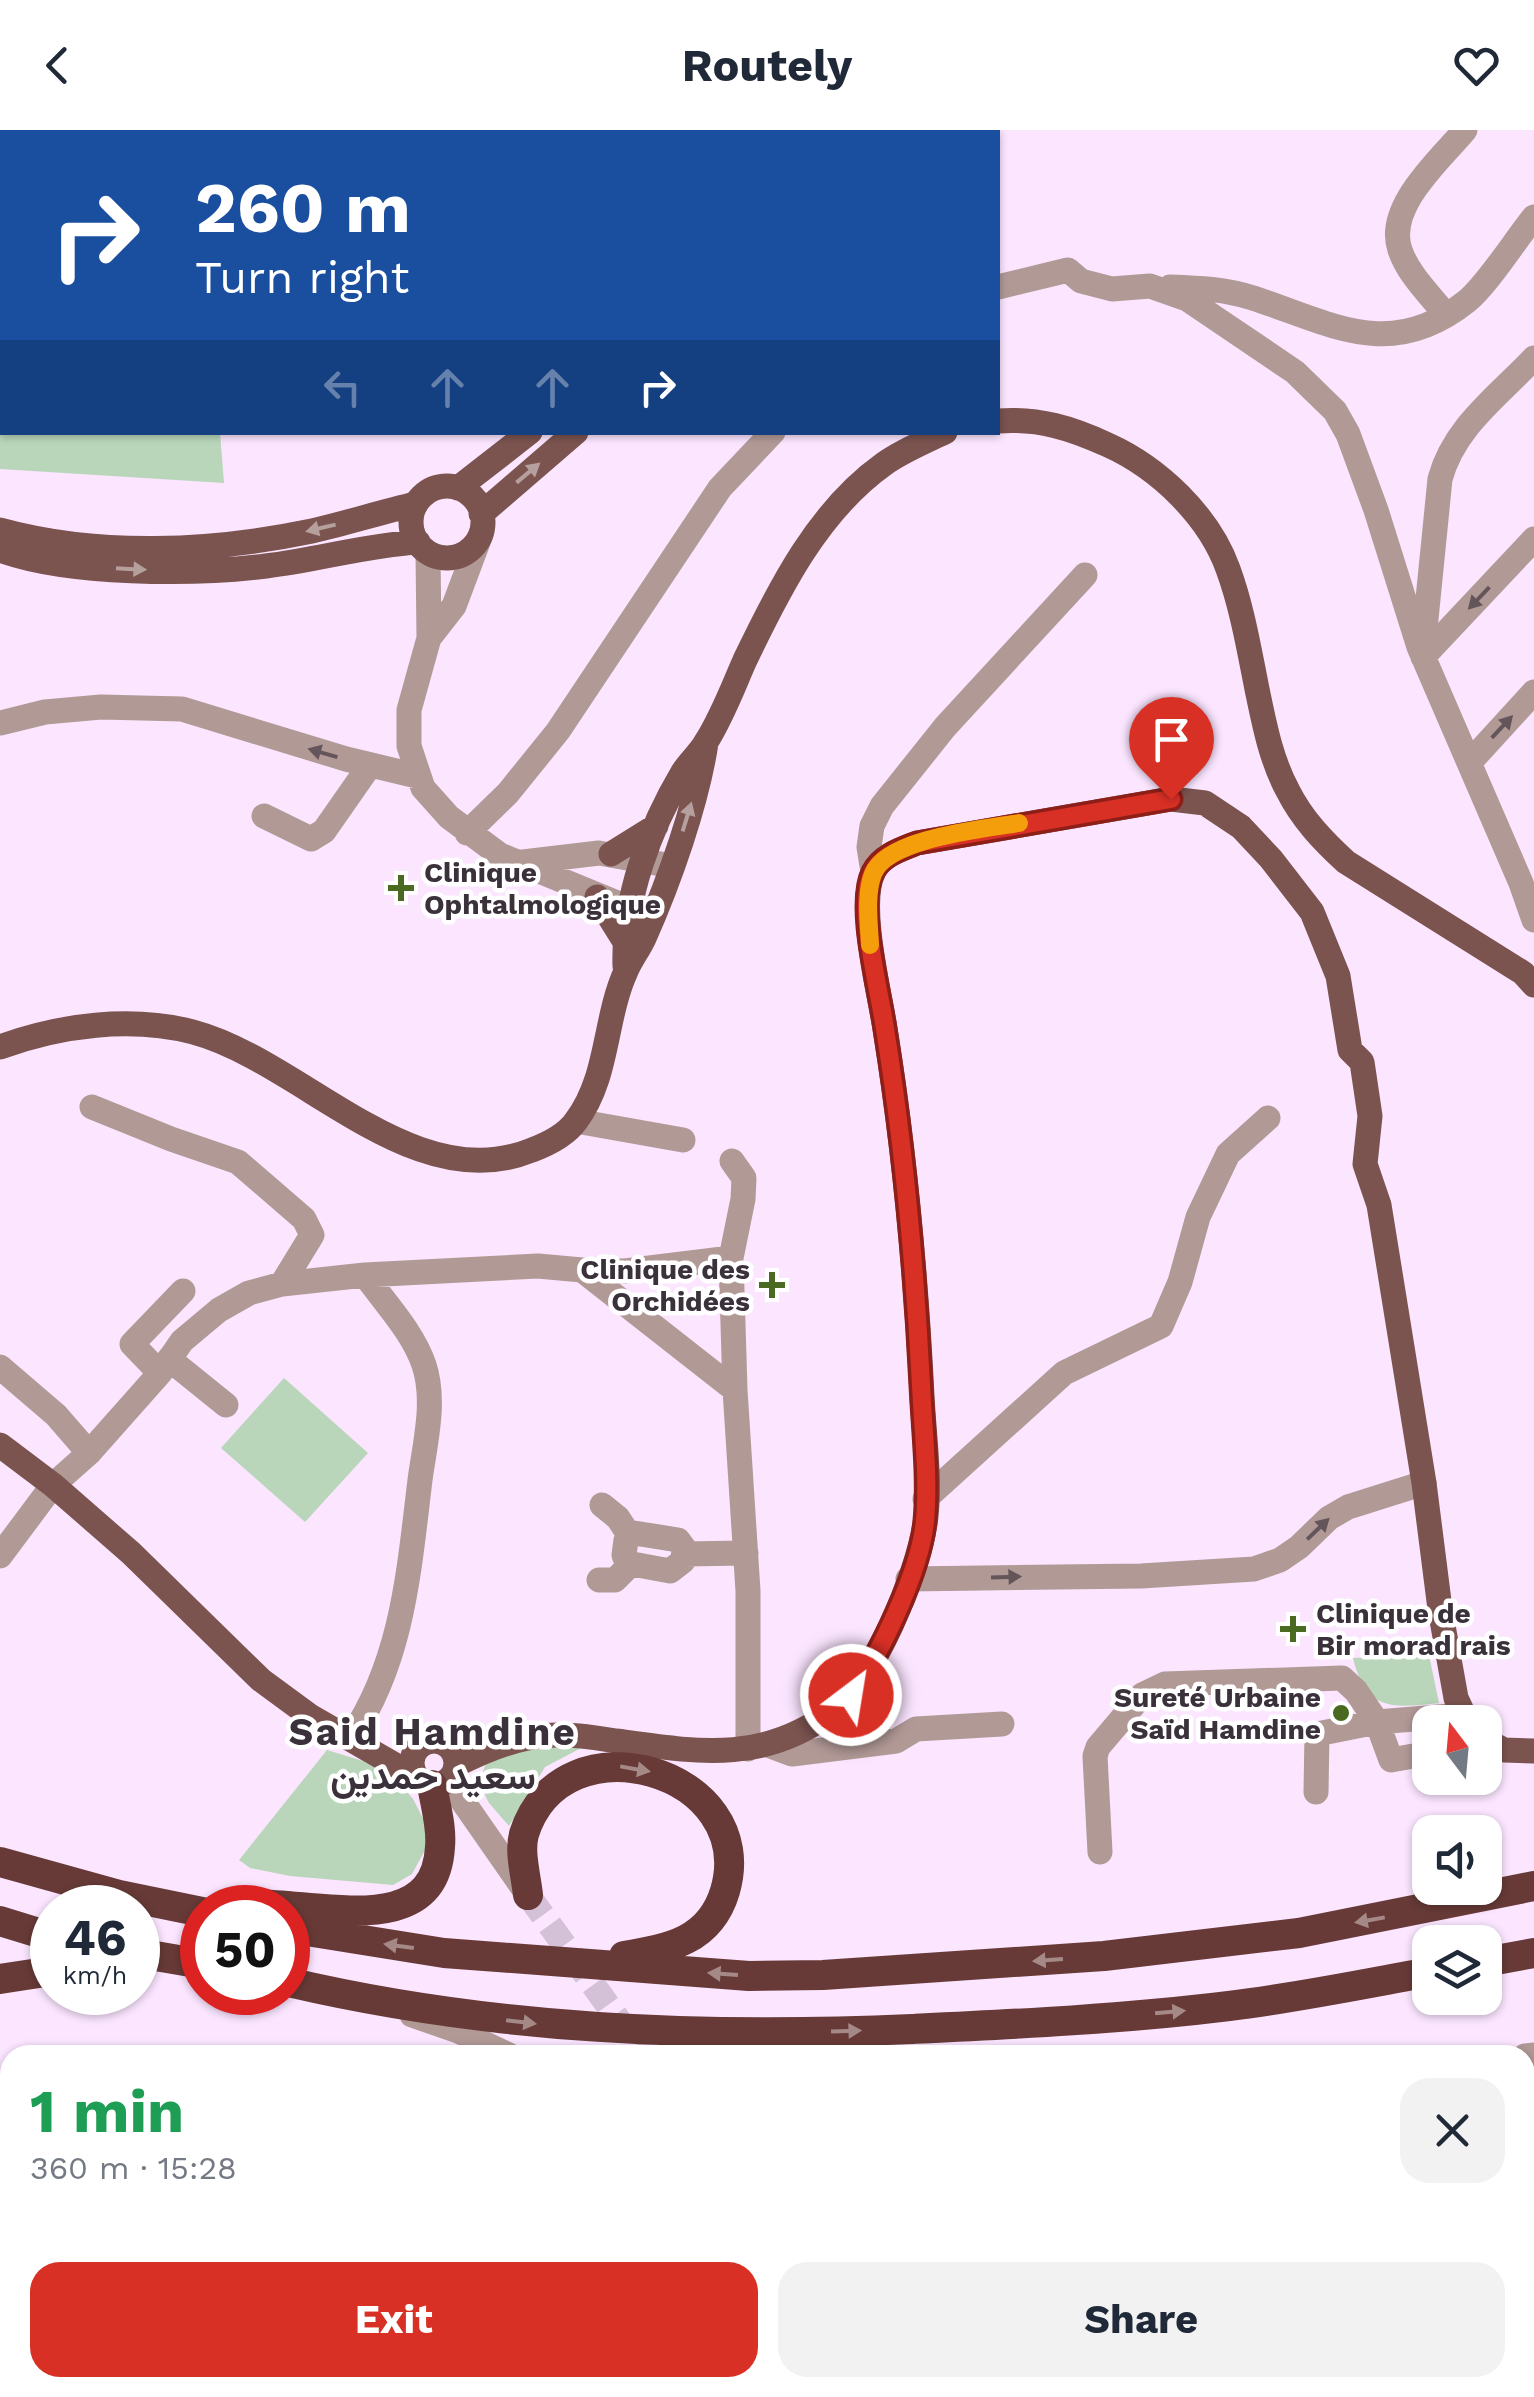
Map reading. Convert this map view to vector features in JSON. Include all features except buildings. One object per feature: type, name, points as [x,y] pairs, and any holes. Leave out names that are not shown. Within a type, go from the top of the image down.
[{"type":"highway","points":[[310,1906],[380,1910],[413,1902],[428,1885],[437,1865],[440,1845],[436,1765]]},
{"type":"highway","points":[[528,1895],[523,1838],[533,1814],[553,1790],[582,1772],[606,1766],[651,1772],[694,1793],[711,1811],[726,1840],[729,1859],[721,1906],[707,1926],[689,1941],[671,1947],[588,1964]]},
{"type":"highway","points":[[0,1862],[180,1907]]},
{"type":"highway","points":[[310,1932],[444,1953],[748,1976],[822,1975],[1104,1956],[1299,1933],[1534,1886]]},
{"type":"highway","points":[[0,1921],[30,1930]]},
{"type":"highway","points":[[1502,1959],[1534,1953]]},
{"type":"highway","points":[[0,1978],[30,1974]]},
{"type":"highway","points":[[310,1988],[379,2003],[543,2025],[688,2033],[838,2032],[1113,2017],[1231,2006],[1412,1975]]},
{"type":"main road","points":[[1000,421],[1055,423],[1086,435],[1125,452],[1181,496],[1212,536],[1228,566],[1272,751],[1286,789],[1300,811],[1346,862],[1533,980]]},
{"type":"main road","points":[[458,488],[526,435]]},
{"type":"main road","points":[[0,550],[52,562],[195,571],[269,566],[373,545],[423,548],[440,558],[457,556],[468,551],[481,524],[573,435]]},
{"type":"main road","points":[[0,1047],[50,1033],[126,1023],[158,1024],[195,1032],[236,1048],[419,1152],[477,1160],[523,1154],[547,1144],[576,1121],[601,1068],[640,913],[643,862],[656,826],[684,770],[706,743],[775,600],[820,529],[866,479],[886,462],[938,435]]},
{"type":"main road","points":[[0,530],[92,546],[206,545],[309,531],[416,504],[434,489],[458,488],[473,497],[481,524]]},
{"type":"main road","points":[[416,504],[411,527],[423,548]]},
{"type":"main road","points":[[625,972],[625,942],[672,866],[702,770],[706,743]]},
{"type":"main road","points":[[0,1444],[130,1553],[260,1680],[373,1754],[436,1765],[544,1735],[574,1735],[697,1752],[758,1747],[810,1726],[851,1695],[869,1670],[908,1579],[925,1524],[912,1240],[897,1105],[870,947],[868,912],[873,872],[892,853],[917,843],[1171,799],[1204,804],[1241,826],[1271,859],[1312,912],[1338,976],[1350,1050],[1362,1062],[1370,1116],[1365,1164],[1379,1205],[1440,1609],[1459,1705]]},
{"type":"main road","points":[[611,854],[656,826]]},
{"type":"main road","points":[[597,897],[625,942]]},
{"type":"main road","points":[[1502,1749],[1534,1751]]},
{"type":"street","points":[[1446,315],[1400,251],[1396,230],[1408,200],[1465,130]]},
{"type":"street","points":[[1000,287],[1068,270],[1081,281],[1112,289],[1150,286],[1221,290],[1310,321],[1371,334],[1398,335],[1426,326],[1470,299],[1534,217]]},
{"type":"street","points":[[1150,286],[1187,299],[1295,372],[1335,412],[1348,434],[1376,510],[1420,649],[1534,920]]},
{"type":"street","points":[[1420,649],[1445,459],[1470,420],[1534,358]]},
{"type":"street","points":[[475,839],[558,732],[720,488],[770,435]]},
{"type":"street","points":[[481,524],[454,606],[430,638],[409,710],[409,746],[418,776],[436,803],[475,839],[518,862],[640,913]]},
{"type":"street","points":[[1420,649],[1534,539]]},
{"type":"street","points":[[423,548],[430,638]]},
{"type":"street","points":[[873,872],[869,856],[872,826],[890,794],[945,726],[1084,575]]},
{"type":"street","points":[[1470,762],[1534,692]]},
{"type":"street","points":[[0,723],[45,712],[101,706],[182,709],[418,776]]},
{"type":"street","points":[[264,816],[310,839],[324,831],[370,765]]},
{"type":"street","points":[[518,862],[563,854],[611,854],[672,866]]},
{"type":"street","points":[[92,1106],[171,1140],[238,1162],[304,1219],[312,1235],[282,1284]]},
{"type":"street","points":[[925,1499],[1064,1373],[1161,1326],[1180,1282],[1198,1217],[1228,1154],[1268,1118]]},
{"type":"street","points":[[576,1121],[683,1140]]},
{"type":"street","points":[[732,1161],[744,1178],[744,1199],[730,1258],[758,1747],[792,1754],[896,1740],[916,1729],[1002,1724]]},
{"type":"street","points":[[0,1556],[53,1485],[89,1452],[165,1366],[182,1341],[219,1310],[249,1292],[282,1284],[365,1275],[538,1266],[625,1271],[730,1258]]},
{"type":"street","points":[[582,1270],[735,1390]]},
{"type":"street","points":[[351,1737],[384,1676],[408,1587],[430,1400],[418,1351],[365,1275]]},
{"type":"street","points":[[182,1291],[132,1344],[226,1405]]},
{"type":"street","points":[[0,1367],[56,1415],[89,1452]]},
{"type":"street","points":[[908,1579],[1140,1576],[1254,1568],[1280,1560],[1299,1548],[1329,1518],[1348,1507],[1424,1483]]},
{"type":"street","points":[[602,1505],[630,1535]]},
{"type":"street","points":[[630,1535],[674,1538],[683,1545],[681,1565],[670,1571],[631,1564],[624,1556],[630,1535]]},
{"type":"street","points":[[684,1554],[746,1553]]},
{"type":"street","points":[[599,1580],[614,1580],[631,1564]]},
{"type":"street","points":[[1100,1852],[1095,1756],[1098,1747],[1153,1688],[1165,1684],[1342,1678],[1377,1722],[1391,1760],[1412,1756]]},
{"type":"street","points":[[1316,1792],[1317,1734],[1377,1722],[1412,1720]]},
{"type":"street","points":[[436,1765],[528,1895]]},
{"type":"street","points":[[379,2003],[488,2045]]},
{"type":"green space","points":[[0,435],[220,435],[224,483],[0,469]]},
{"type":"green space","points":[[284,1378],[368,1453],[305,1522],[221,1448]]},
{"type":"green space","points":[[1429,1655],[1439,1703],[1384,1703],[1365,1689],[1353,1658]]},
{"type":"green space","points":[[538,1744],[585,1746],[545,1767],[509,1826],[489,1803],[479,1783],[486,1763]]},
{"type":"green space","points":[[327,1750],[363,1761],[396,1779],[413,1799],[430,1841],[412,1874],[393,1885],[290,1876],[250,1868],[239,1860]]},
{"type":"tunnel","points":[[528,1895],[637,2045]]},
{"type":"slow traffic","points":[[870,945],[868,912],[873,872],[892,853],[917,843],[1019,823]]},
{"type":"place","name":"Clinique Ophtalmologique","points":[[401,888]]},
{"type":"place","name":"Clinique des Orchidées","points":[[772,1285]]},
{"type":"place","name":"Clinique de Bir morad rais","points":[[1293,1629]]},
{"type":"place","name":"Sureté Urbaine Saïd Hamdine","points":[[1341,1713]]},
{"type":"district","name":"Said Hamdine سعيد حمدين","points":[[433,1754]]},
{"type":"route","points":[[851,1695],[869,1670],[887,1631],[925,1524],[918,1313],[897,1105],[870,947],[868,912],[873,872],[892,853],[917,843],[1171,799]]}]
